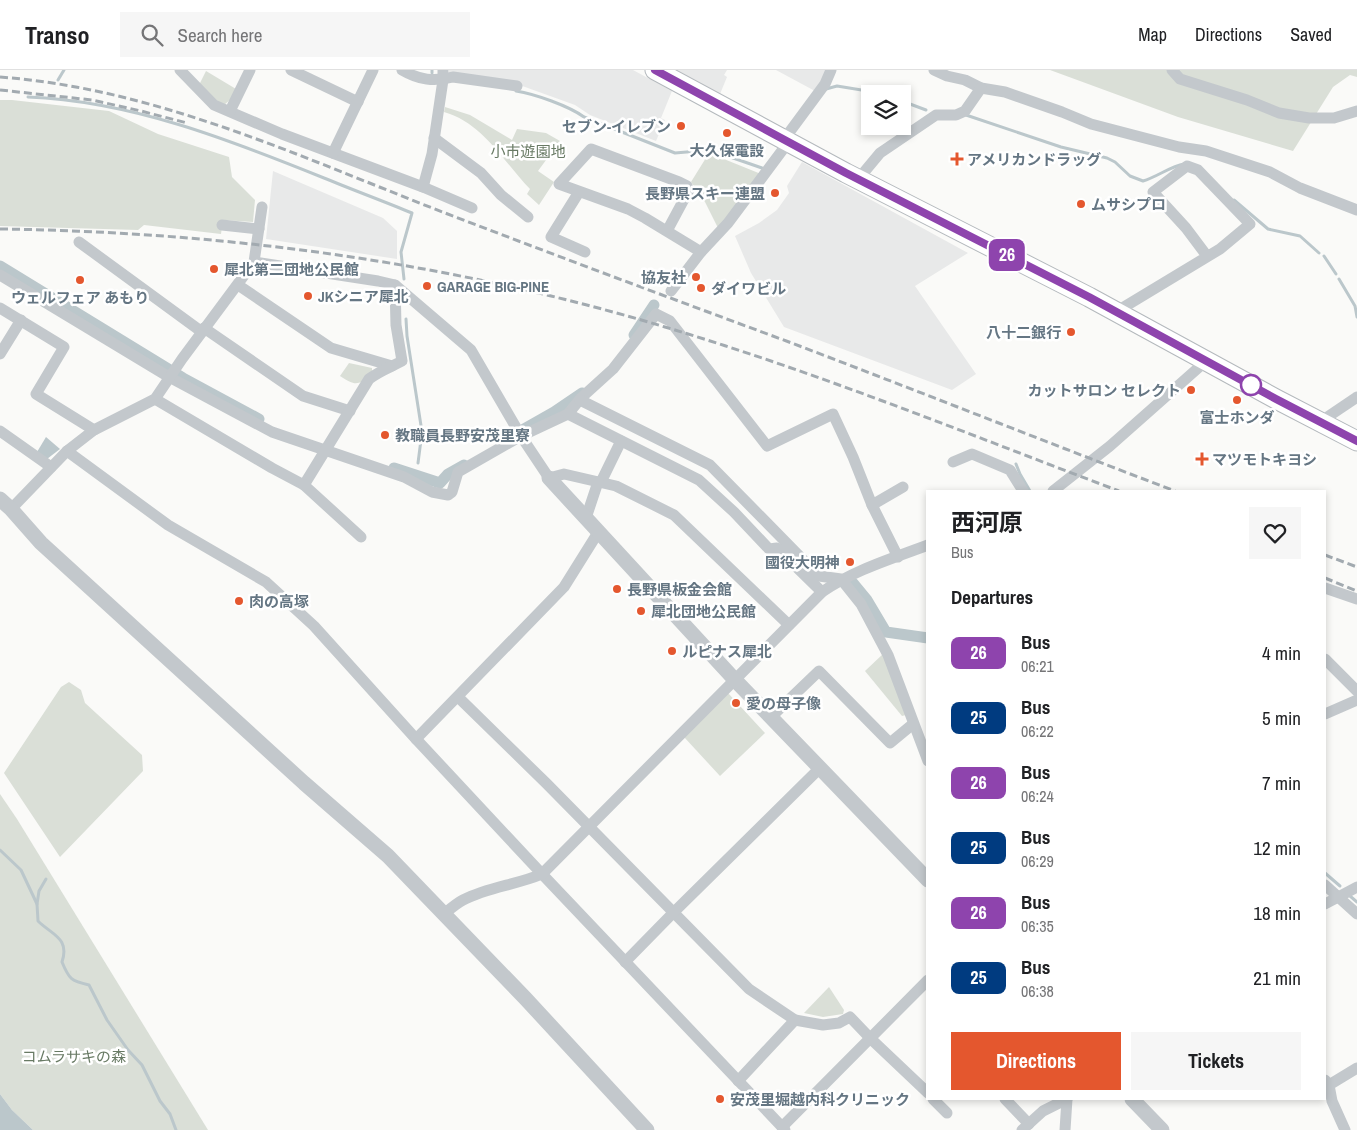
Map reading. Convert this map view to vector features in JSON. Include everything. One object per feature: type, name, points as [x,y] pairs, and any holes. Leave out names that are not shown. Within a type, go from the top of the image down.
[{"type":"highway","points":[[655,70],[860,180],[1121,314],[1357,442]]},
{"type":"street","points":[[180,70],[214,105],[282,134],[423,187],[472,208]]},
{"type":"street","points":[[230,111],[250,70]]},
{"type":"street","points":[[290,70],[358,102]]},
{"type":"street","points":[[333,152],[373,70]]},
{"type":"street","points":[[402,70],[413,77],[424,80],[453,77],[517,86]]},
{"type":"street","points":[[671,291],[701,252],[728,223],[784,148],[788,134],[825,84],[831,70]]},
{"type":"street","points":[[934,70],[965,80],[981,88],[1006,92],[1091,124],[1206,151],[1252,166],[1270,172],[1300,188],[1357,210]]},
{"type":"street","points":[[1172,70],[1180,79],[1247,100],[1279,113],[1309,118],[1334,118],[1357,112]]},
{"type":"street","points":[[423,187],[434,138],[440,77]]},
{"type":"street","points":[[860,180],[880,153],[936,115],[956,115],[965,111],[981,88]]},
{"type":"street","points":[[434,138],[481,174],[501,195],[528,217]]},
{"type":"street","points":[[667,231],[689,190],[687,186],[679,182],[591,149],[559,184],[628,209],[701,252]]},
{"type":"street","points":[[1121,314],[1124,307],[1220,249],[1250,224],[1198,170],[1187,166],[1153,192],[1186,228],[1207,256]]},
{"type":"street","points":[[579,192],[551,237],[585,252]]},
{"type":"street","points":[[262,207],[254,262],[182,359],[155,399],[94,430],[6,504],[41,543],[304,783],[388,856],[526,998],[647,1130]]},
{"type":"street","points":[[222,225],[259,229]]},
{"type":"street","points":[[79,242],[203,330],[303,396],[350,411]]},
{"type":"street","points":[[254,262],[395,285],[471,350],[549,478],[734,680],[926,878]]},
{"type":"street","points":[[0,276],[169,377],[272,432],[404,477],[432,492],[448,495],[452,492],[458,472],[522,436],[568,414],[580,400],[614,369],[656,314],[670,321],[767,446],[833,414],[872,505],[898,557]]},
{"type":"street","points":[[304,485],[370,380],[381,370],[402,361],[396,324],[395,285]]},
{"type":"street","points":[[238,286],[331,348],[392,366]]},
{"type":"street","points":[[0,308],[64,348],[36,394],[94,430]]},
{"type":"street","points":[[0,354],[21,320]]},
{"type":"street","points":[[1056,489],[1110,446],[1206,361]]},
{"type":"street","points":[[1320,422],[1357,397]]},
{"type":"street","points":[[155,399],[304,485],[362,537]]},
{"type":"street","points":[[580,400],[710,465],[819,576],[841,579],[861,604],[888,655],[926,756]]},
{"type":"street","points":[[568,414],[699,480],[734,512],[769,549],[778,548],[822,592]]},
{"type":"street","points":[[0,431],[51,467]]},
{"type":"street","points":[[586,518],[600,482],[621,441]]},
{"type":"street","points":[[67,451],[168,525],[266,582],[314,626],[542,874],[784,1128],[926,982]]},
{"type":"street","points":[[953,462],[972,454],[996,463],[1010,470],[1022,490]]},
{"type":"street","points":[[549,478],[564,474],[616,486],[674,515],[789,625]]},
{"type":"street","points":[[872,505],[903,487]]},
{"type":"street","points":[[416,739],[564,587],[599,531]]},
{"type":"street","points":[[444,914],[462,900],[484,891],[542,874],[822,592],[841,579],[926,546]]},
{"type":"street","points":[[1326,588],[1357,599]]},
{"type":"street","points":[[1326,660],[1357,691]]},
{"type":"street","points":[[771,717],[819,671],[890,743],[913,724]]},
{"type":"street","points":[[458,697],[589,826],[749,989],[795,1020],[823,1025],[839,1023],[850,1017],[926,1091]]},
{"type":"street","points":[[1326,714],[1357,700]]},
{"type":"street","points":[[625,962],[820,768]]},
{"type":"street","points":[[1326,885],[1357,914]]},
{"type":"street","points":[[1326,903],[1357,887]]},
{"type":"street","points":[[738,1080],[795,1020]]},
{"type":"street","points":[[1345,1130],[1332,1101],[1327,1083],[1357,1068]]},
{"type":"street","points":[[934,1100],[947,1113]]},
{"type":"street","points":[[1006,1100],[1025,1127],[1043,1111],[1065,1100]]},
{"type":"street","points":[[1065,1130],[1067,1100]]},
{"type":"street","points":[[1133,1100],[1162,1130]]},
{"type":"shaded area","points":[[449,70],[633,70],[672,91],[661,118],[665,120],[656,141],[590,115],[575,105],[514,83],[449,73]]},
{"type":"shaded area","points":[[674,70],[727,70],[724,75],[727,77],[720,94]]},
{"type":"shaded area","points":[[776,70],[828,70],[815,91]]},
{"type":"shaded area","points":[[802,162],[968,253],[915,286],[976,374],[952,390],[784,327],[751,273],[735,236],[759,223],[777,210],[789,193],[787,186]]},
{"type":"shaded area","points":[[273,171],[383,218],[397,231],[397,259],[266,239]]},
{"type":"shaded area","points":[[46,437],[60,449],[47,459],[37,452]]},
{"type":"shaded area","points":[[0,1094],[12,1110],[33,1130],[0,1130]]},
{"type":"green space","points":[[1050,70],[1357,70],[1357,77],[1350,75],[1333,87],[1293,151],[1178,117]]},
{"type":"green space","points":[[206,71],[236,89],[231,99],[224,105],[215,102],[199,85]]},
{"type":"green space","points":[[0,100],[109,111],[158,134],[229,157],[232,177],[255,200],[253,222],[223,220],[221,234],[144,225],[138,230],[0,226]]},
{"type":"green space","name":"小市遊園地","points":[[445,107],[470,115],[512,140],[517,129],[546,133],[560,141],[538,171],[554,182],[539,205],[527,194],[530,189],[491,144],[470,125],[458,117],[444,112]]},
{"type":"green space","points":[[709,153],[761,174],[718,228],[705,202],[691,182]]},
{"type":"green space","points":[[349,363],[372,368],[372,374],[360,383],[350,382],[340,376]]},
{"type":"green space","points":[[883,654],[906,715],[902,716],[865,671]]},
{"type":"green space","points":[[69,682],[81,690],[85,703],[142,755],[143,771],[60,857],[4,773],[61,687]]},
{"type":"green space","points":[[728,693],[765,733],[720,776],[684,737]]},
{"type":"green space","name":"コムラサキの森","points":[[0,794],[208,1130],[33,1130],[12,1110],[0,1094]]},
{"type":"green space","points":[[829,987],[844,1010],[843,1014],[823,1017],[804,1013]]},
{"type":"waterway","points":[[58,80],[64,70]]},
{"type":"waterway","points":[[826,89],[837,86],[861,90]]},
{"type":"waterway","points":[[516,91],[551,101],[584,117],[675,153],[710,150],[762,168]]},
{"type":"waterway","points":[[28,97],[104,106],[142,114],[179,125],[253,150],[412,213],[401,252],[404,279]]},
{"type":"waterway","points":[[911,104],[926,110]]},
{"type":"waterway","points":[[966,115],[1061,147],[1107,158],[1115,162],[1130,176],[1143,181],[1184,164]]},
{"type":"waterway","points":[[1234,200],[1268,229],[1300,236],[1319,253]]},
{"type":"waterway","points":[[1324,256],[1336,274]]},
{"type":"waterway","points":[[0,266],[183,378],[259,419]]},
{"type":"waterway","points":[[1339,279],[1355,306],[1357,317]]},
{"type":"waterway","points":[[634,335],[654,305]]},
{"type":"waterway","points":[[406,319],[422,432],[418,463]]},
{"type":"waterway","points":[[524,429],[582,393]]},
{"type":"waterway","points":[[1016,464],[1029,490]]},
{"type":"waterway","points":[[394,468],[440,483],[448,474],[464,465]]},
{"type":"waterway","points":[[853,583],[867,600],[886,632],[926,638]]},
{"type":"waterway","points":[[0,850],[21,870],[37,904],[38,921],[62,942],[64,947],[62,962],[67,972],[74,980],[89,985],[107,1020],[128,1050],[142,1065],[160,1101],[170,1114],[176,1130]]},
{"type":"waterway","points":[[1326,874],[1340,886]]},
{"type":"waterway","points":[[37,904],[39,891],[46,879]]},
{"type":"waterway","points":[[1350,896],[1357,902]]},
{"type":"railway","points":[[0,77],[61,84],[120,97],[238,132],[466,221],[789,342],[1172,490]]},
{"type":"railway","points":[[0,90],[92,100],[187,123]]},
{"type":"railway","points":[[0,229],[169,236],[253,244],[419,268],[584,304],[665,327],[780,364],[1116,490]]},
{"type":"railway","points":[[1326,555],[1357,567]]},
{"type":"railway","points":[[1326,578],[1357,591]]},
{"type":"bus line","name":"26","points":[[655,70],[846,173],[1089,297],[1357,441]]},
{"type":"place","name":"セブン-イレブン","points":[[681,126]]},
{"type":"place","name":"大久保電設","points":[[727,133]]},
{"type":"place","name":"アメリカンドラッグ","points":[[957,159]]},
{"type":"place","name":"長野県スキー連盟","points":[[775,193]]},
{"type":"place","name":"ムサシプロ","points":[[1081,204]]},
{"type":"place","name":"犀北第二団地公民館","points":[[214,269]]},
{"type":"place","name":"協友社","points":[[696,277]]},
{"type":"place","name":"ウェルフェア あもり","points":[[80,280]]},
{"type":"place","name":"GARAGE BIG-PINE","points":[[427,286]]},
{"type":"place","name":"ダイワビル","points":[[701,288]]},
{"type":"place","name":"JKシニア犀北","points":[[308,296]]},
{"type":"place","name":"八十二銀行","points":[[1071,332]]},
{"type":"place","name":"カットサロン セレクト","points":[[1191,390]]},
{"type":"place","name":"富士ホンダ","points":[[1237,400]]},
{"type":"place","name":"教職員長野安茂里寮","points":[[385,435]]},
{"type":"place","name":"マツモトキヨシ","points":[[1202,459]]},
{"type":"place","name":"國役大明神","points":[[850,562]]},
{"type":"place","name":"長野県板金会館","points":[[617,589]]},
{"type":"place","name":"肉の高塚","points":[[239,601]]},
{"type":"place","name":"犀北団地公民館","points":[[641,611]]},
{"type":"place","name":"ルピナス犀北","points":[[672,651]]},
{"type":"place","name":"愛の母子像","points":[[736,703]]},
{"type":"place","name":"安茂里堀越内科クリニック","points":[[720,1099]]}]
